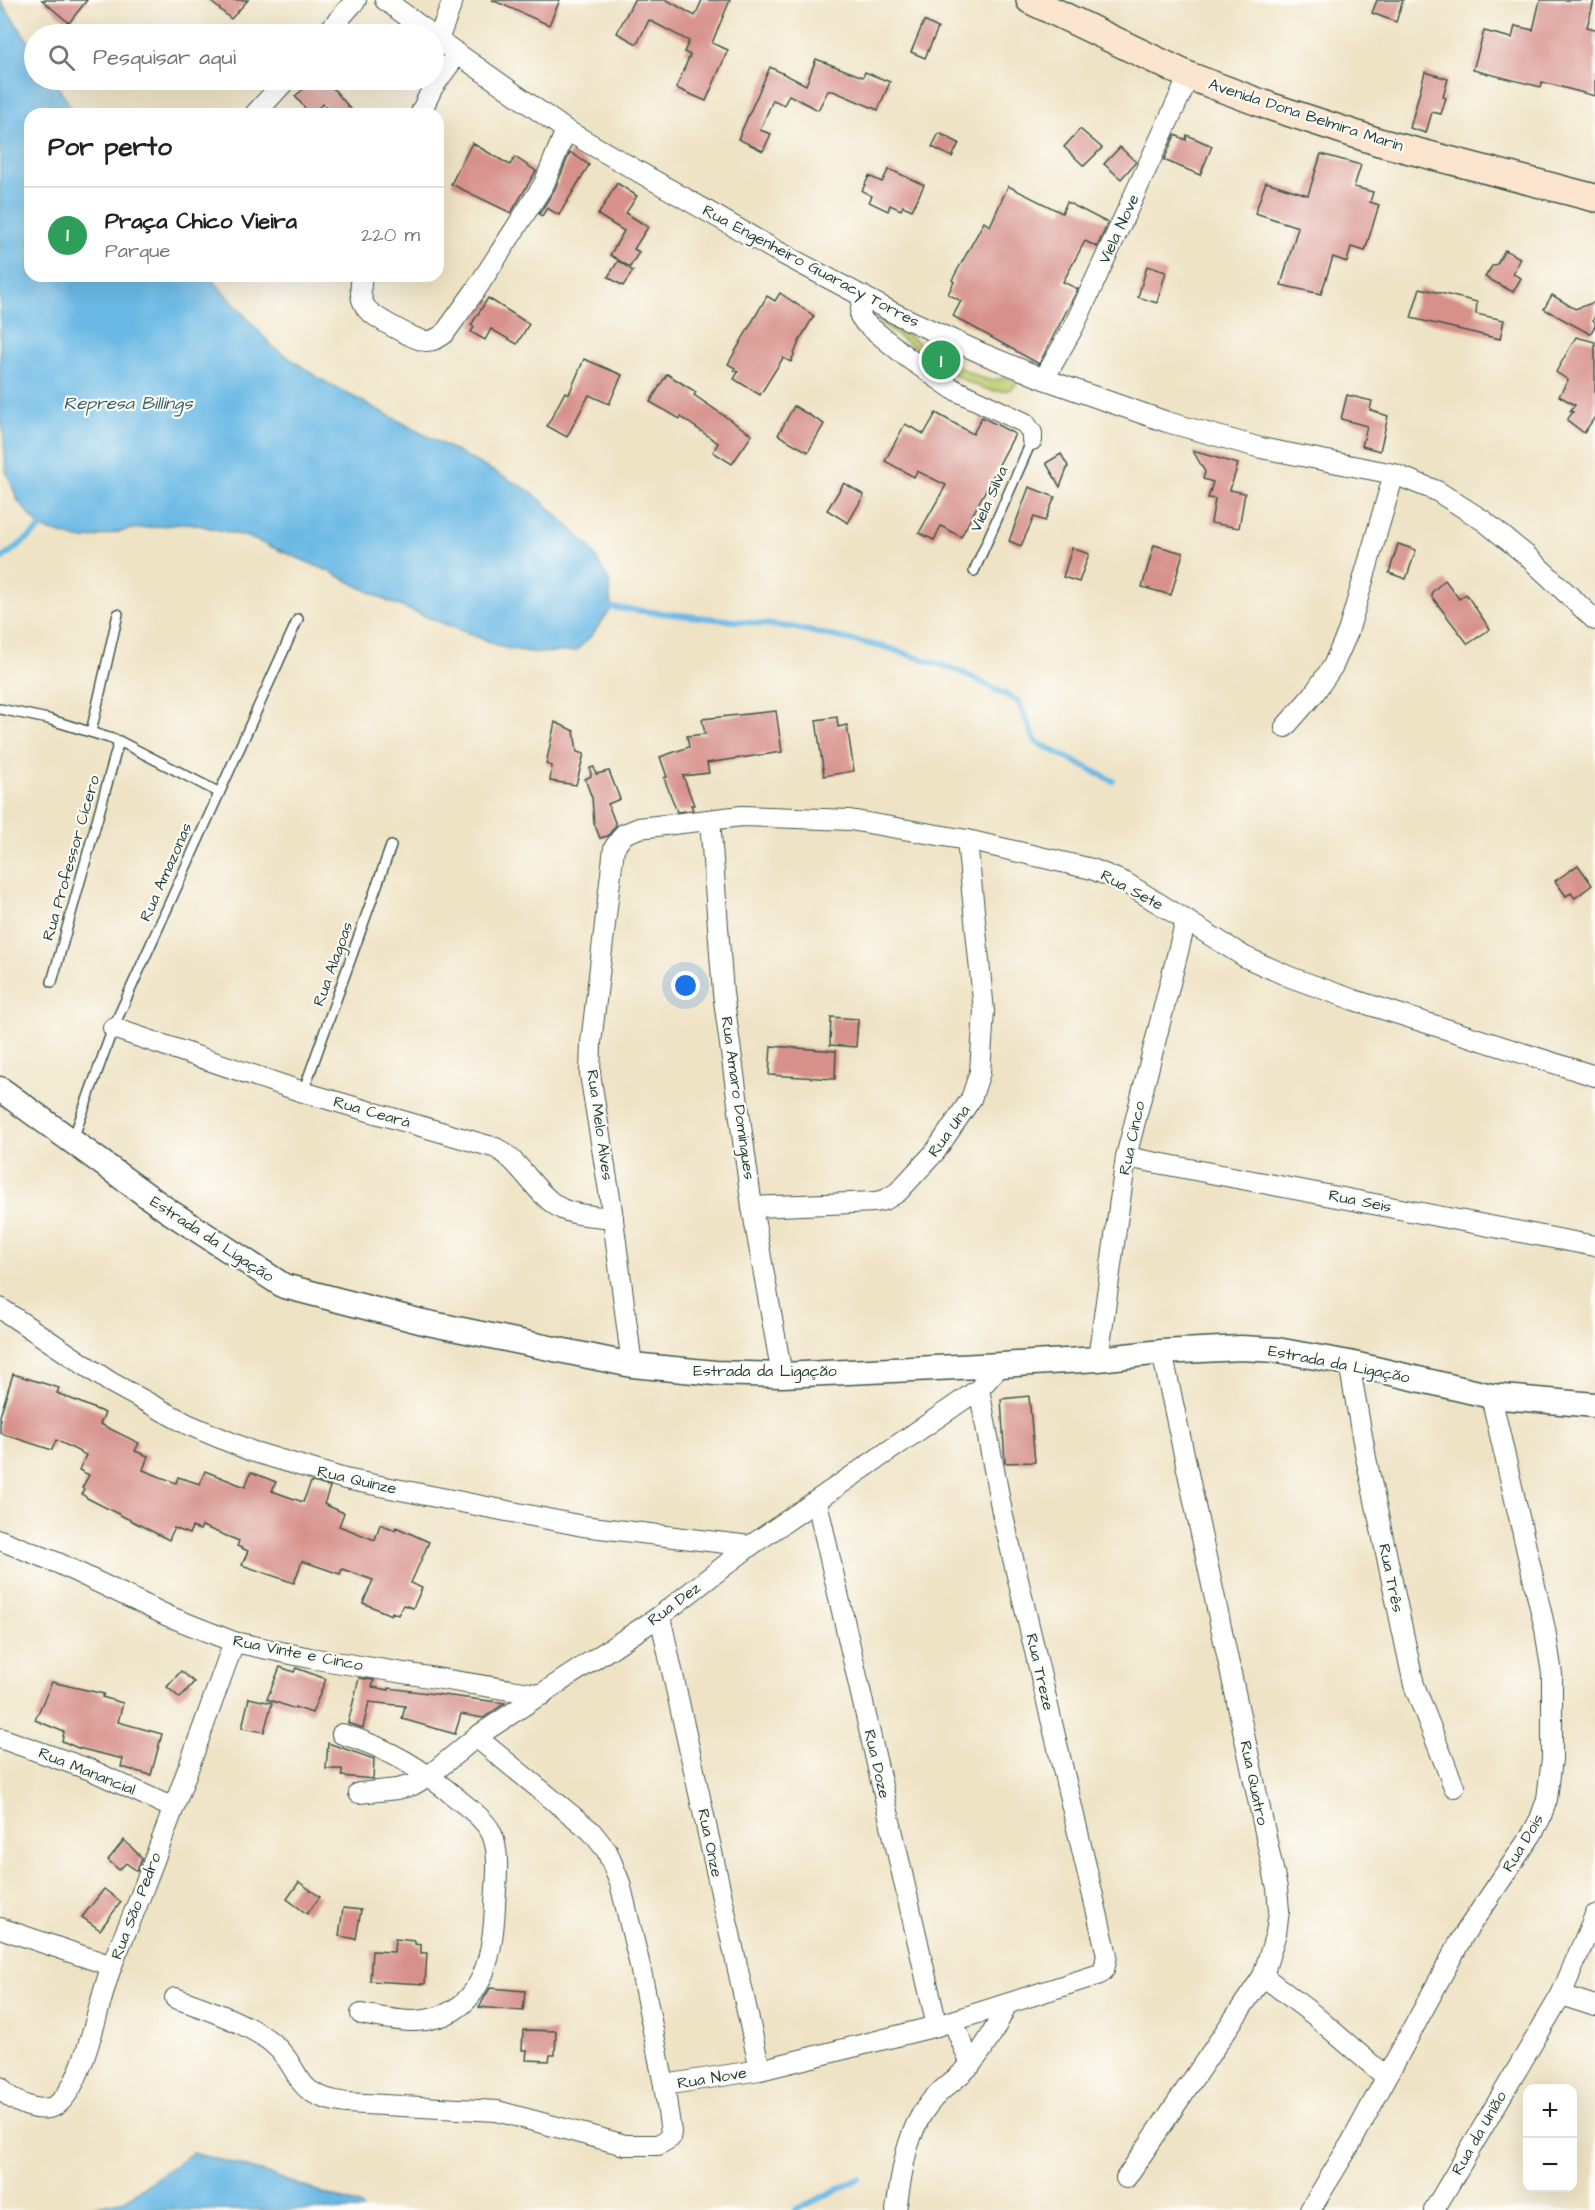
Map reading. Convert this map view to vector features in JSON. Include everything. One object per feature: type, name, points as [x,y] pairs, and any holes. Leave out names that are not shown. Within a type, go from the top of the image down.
[{"type":"main road","name":"Avenida Dona Belmira Marin","points":[[1044,3],[1189,76],[1269,106],[1379,142],[1595,198]]},
{"type":"street","points":[[335,24],[356,0]]},
{"type":"street","name":"Rua Engenheiro Guaracy Torres","points":[[385,0],[417,24]]},
{"type":"street","points":[[441,24],[453,0]]},
{"type":"street","name":"Rua Engenheiro Guaracy Torres","points":[[444,44],[566,129],[775,250],[896,314],[1044,379],[1167,422],[1261,448],[1394,474],[1437,491],[1484,521],[1526,555],[1595,620]]},
{"type":"street","points":[[444,72],[458,54]]},
{"type":"street","name":"Viela Nove","points":[[1044,379],[1074,326],[1189,76]]},
{"type":"street","points":[[260,108],[277,90]]},
{"type":"street","points":[[423,108],[432,90]]},
{"type":"street","points":[[360,282],[366,307],[374,315],[423,341],[437,339],[444,334],[475,291],[544,184],[566,129]]},
{"type":"street","points":[[863,296],[860,316],[865,323],[953,389],[1025,423],[1032,433],[1032,440]]},
{"type":"street","points":[[1285,727],[1313,695],[1333,666],[1348,633],[1394,474]]},
{"type":"street","name":"Rua Sete","points":[[614,848],[624,834],[639,828],[742,816],[850,820],[967,840],[1092,869],[1126,883],[1245,957],[1290,978],[1595,1076]]},
{"type":"street","name":"Rua Amaro Domingues","points":[[710,820],[723,993],[752,1208],[782,1375]]},
{"type":"street","name":"Rua Una","points":[[752,1208],[885,1200],[897,1192],[936,1152],[971,1099],[980,1072],[984,1011],[967,840]]},
{"type":"street","name":"Rua Melo Alves","points":[[614,848],[591,1043],[590,1074],[613,1218],[632,1365]]},
{"type":"street","name":"Rua Cinco","points":[[1098,1359],[1126,1157],[1186,920]]},
{"type":"street","name":"Rua Ceará","points":[[113,1028],[303,1092],[496,1148],[510,1156],[546,1196],[561,1208],[581,1214],[613,1218]]},
{"type":"street","name":"Estrada da Ligação","points":[[0,1089],[167,1210],[284,1286],[423,1322],[632,1365],[715,1373],[782,1375],[1001,1365],[1241,1348],[1277,1350],[1349,1363],[1491,1396],[1595,1405]]},
{"type":"street","name":"Rua Seis","points":[[1126,1157],[1595,1246]]},
{"type":"street","name":"Rua Quinze","points":[[0,1308],[110,1382],[187,1424],[251,1451],[345,1479],[571,1523],[750,1546]]},
{"type":"street","name":"Rua Quatro","points":[[1126,2178],[1263,1976],[1276,1933],[1279,1911],[1277,1888],[1162,1352]]},
{"type":"street","name":"Rua Três","points":[[1349,1363],[1366,1458],[1414,1685],[1454,1787]]},
{"type":"street","points":[[979,1389],[1001,1365]]},
{"type":"street","name":"Rua Dez","points":[[359,1793],[413,1785],[430,1775],[476,1737],[660,1616],[750,1546],[979,1389]]},
{"type":"street","name":"Rua Treze","points":[[979,1389],[1002,1512],[1107,1955],[1104,1970],[1090,1978]]},
{"type":"street","name":"Rua Dois","points":[[1310,2210],[1351,2144],[1463,1936],[1532,1834],[1547,1799],[1552,1759],[1550,1662],[1545,1629],[1491,1396]]},
{"type":"street","name":"Rua Doze","points":[[817,1502],[945,2023],[971,2065]]},
{"type":"street","name":"Rua Vinte e Cinco","points":[[0,1540],[58,1563],[168,1616],[234,1642],[310,1658],[542,1695]]},
{"type":"street","name":"Rua Onze","points":[[660,1616],[760,2070]]},
{"type":"street","name":"Rua São Pedro","points":[[0,2087],[4,2094],[27,2106],[47,2109],[58,2105],[69,2093],[78,2075],[112,1966],[143,1889],[234,1642]]},
{"type":"street","points":[[342,1734],[381,1747],[430,1775],[481,1818],[491,1833],[496,1848],[494,1928],[487,1969],[480,1982],[456,2010],[416,2021],[361,2014]]},
{"type":"street","name":"Rua Nove","points":[[476,1737],[591,1831],[607,1851],[620,1883],[640,1966],[664,2085],[760,2070],[945,2023],[1090,1978]]},
{"type":"street","name":"Rua Manancial","points":[[0,1738],[91,1770],[173,1808]]},
{"type":"street","name":"Rua da União","points":[[1434,2210],[1561,1995],[1595,1915]]},
{"type":"street","points":[[0,1929],[112,1966]]},
{"type":"street","points":[[1263,1976],[1314,2015],[1386,2077]]},
{"type":"street","points":[[1561,1995],[1595,2006]]},
{"type":"street","points":[[175,1998],[223,2016],[269,2040],[288,2061],[307,2090],[328,2101],[497,2111],[625,2145],[648,2146],[664,2143],[671,2132],[664,2085]]},
{"type":"street","points":[[896,2210],[907,2149],[919,2119],[935,2096],[971,2065],[991,2037],[1007,2004]]},
{"type":"lane","name":"Viela Silva","points":[[974,571],[1032,440]]},
{"type":"lane","points":[[91,732],[118,614]]},
{"type":"lane","name":"Rua Amazonas","points":[[72,1142],[113,1028],[298,619]]},
{"type":"lane","points":[[0,709],[48,719],[119,741],[218,792]]},
{"type":"lane","name":"Rua Professor Cícero","points":[[52,982],[119,741]]},
{"type":"lane","name":"Rua Alagoas","points":[[303,1092],[391,846]]},
{"type":"green space","points":[[878,321],[887,322],[981,378],[990,380],[1013,377],[1017,381],[1015,386],[1008,390],[994,391],[977,386],[940,366]]},
{"type":"water","name":"Represa Billings","points":[[0,0],[24,35],[24,90],[60,90],[72,108],[24,108],[24,282],[214,282],[272,346],[320,379],[532,492],[589,546],[609,581],[611,609],[592,635],[576,651],[538,653],[505,648],[387,601],[331,572],[248,537],[190,523],[132,529],[82,540],[41,528],[18,501],[6,470],[3,427],[0,421]]},
{"type":"water","points":[[192,2153],[244,2166],[361,2206],[364,2210],[78,2210],[125,2200]]},
{"type":"building","points":[[42,0],[87,0],[69,23]]},
{"type":"building","points":[[209,0],[248,0],[231,19]]},
{"type":"building","points":[[492,0],[560,0],[549,25]]},
{"type":"building","points":[[634,0],[667,0],[695,16],[702,0],[730,0],[712,43],[728,50],[706,101],[676,88],[690,55],[684,52],[689,41],[649,20],[637,44],[617,33]]},
{"type":"building","points":[[1377,0],[1403,0],[1396,22],[1372,13]]},
{"type":"building","points":[[1540,0],[1594,0],[1587,27],[1595,29],[1595,96],[1542,82],[1541,87],[1473,70],[1484,31],[1512,38],[1515,26],[1533,30]]},
{"type":"building","points":[[924,21],[938,28],[925,58],[911,52]]},
{"type":"building","points":[[816,59],[863,77],[865,72],[890,82],[878,110],[833,91],[828,91],[818,110],[789,95],[784,105],[773,100],[760,130],[771,134],[763,151],[738,139],[770,67],[806,85]]},
{"type":"building","points":[[1425,72],[1448,79],[1441,114],[1432,112],[1426,133],[1410,128]]},
{"type":"building","points":[[302,90],[335,90],[350,108],[327,108],[323,104],[318,108],[305,108],[295,96]]},
{"type":"building","points":[[1080,129],[1102,148],[1084,166],[1064,147]]},
{"type":"building","points":[[939,133],[959,143],[952,157],[932,147]]},
{"type":"building","points":[[1175,135],[1186,140],[1187,135],[1212,146],[1200,175],[1164,160]]},
{"type":"building","points":[[472,143],[510,165],[515,157],[536,171],[511,213],[451,184]]},
{"type":"building","points":[[1120,147],[1136,162],[1121,179],[1104,164]]},
{"type":"building","points":[[570,152],[589,165],[559,215],[547,208],[542,216],[539,214],[555,189]]},
{"type":"building","points":[[1321,154],[1361,165],[1354,187],[1373,192],[1370,202],[1379,205],[1365,251],[1351,247],[1347,262],[1333,257],[1321,294],[1281,285],[1298,227],[1255,213],[1266,182],[1308,195]]},
{"type":"building","points":[[889,169],[924,185],[912,210],[903,206],[901,210],[890,205],[888,211],[869,202],[872,196],[862,191],[869,176],[882,182]]},
{"type":"building","points":[[617,183],[637,196],[626,213],[648,227],[634,249],[639,252],[630,267],[610,255],[624,231],[598,215]]},
{"type":"building","points":[[1008,186],[1062,213],[1067,202],[1108,223],[1097,247],[1085,241],[1063,282],[1078,289],[1039,364],[953,316],[961,301],[948,294],[954,282],[952,280],[984,222],[990,226]]},
{"type":"building","points":[[1505,250],[1520,258],[1513,274],[1521,278],[1513,292],[1485,277],[1492,266],[1497,264]]},
{"type":"building","points":[[618,261],[633,271],[623,286],[608,277]]},
{"type":"building","points":[[1147,266],[1166,272],[1157,303],[1138,297]]},
{"type":"building","points":[[1420,288],[1477,302],[1476,314],[1504,320],[1500,339],[1411,318]]},
{"type":"building","points":[[780,293],[814,316],[800,339],[791,362],[783,358],[760,395],[734,379],[738,372],[728,364],[767,296],[775,301]]},
{"type":"building","points":[[1552,295],[1575,309],[1595,302],[1593,320],[1595,326],[1590,334],[1544,309]]},
{"type":"building","points":[[488,298],[529,324],[517,344],[491,329],[485,340],[471,332],[474,327],[471,325]]},
{"type":"building","points":[[1576,337],[1595,342],[1595,417],[1584,433],[1567,420],[1575,405],[1559,396],[1568,380],[1556,372]]},
{"type":"building","points":[[584,359],[622,375],[609,404],[589,395],[567,437],[547,426],[565,392],[569,394]]},
{"type":"building","points":[[667,374],[696,392],[694,395],[752,435],[732,464],[713,452],[718,443],[681,417],[680,419],[650,402]]},
{"type":"building","points":[[1347,395],[1372,401],[1370,410],[1388,416],[1380,451],[1362,446],[1367,426],[1341,419]]},
{"type":"building","points":[[794,406],[824,424],[808,452],[778,435]]},
{"type":"building","points":[[936,413],[973,434],[982,417],[1015,434],[961,537],[941,526],[934,540],[919,533],[946,485],[917,471],[914,477],[885,461],[905,424],[924,434]]},
{"type":"building","points":[[1193,451],[1238,464],[1230,490],[1245,493],[1239,528],[1211,523],[1215,499],[1208,498],[1213,482],[1203,479],[1205,472]]},
{"type":"building","points":[[1061,454],[1068,466],[1060,487],[1046,463]]},
{"type":"building","points":[[844,483],[864,495],[848,523],[827,510]]},
{"type":"building","points":[[1029,487],[1055,497],[1045,521],[1034,517],[1021,546],[1009,541]]},
{"type":"building","points":[[1398,544],[1416,550],[1406,579],[1389,573]]},
{"type":"building","points":[[1154,545],[1183,553],[1171,595],[1142,587]]},
{"type":"building","points":[[1072,548],[1089,554],[1079,582],[1063,577]]},
{"type":"building","points":[[1445,580],[1459,599],[1466,594],[1490,629],[1468,644],[1432,597],[1432,592]]},
{"type":"building","points":[[776,711],[782,752],[707,763],[709,773],[683,776],[694,805],[691,805],[693,810],[677,812],[664,778],[667,777],[660,757],[689,747],[687,736],[705,734],[702,719]]},
{"type":"building","points":[[837,717],[838,727],[847,725],[854,771],[824,776],[816,720]]},
{"type":"building","points":[[555,722],[574,731],[577,752],[584,754],[576,785],[550,781],[552,766],[546,764]]},
{"type":"building","points":[[594,767],[596,774],[609,771],[620,799],[608,804],[616,825],[608,836],[600,838],[594,823],[592,798],[585,779],[591,776],[590,768]]},
{"type":"building","points":[[1578,865],[1592,885],[1575,898],[1571,893],[1566,896],[1555,881]]},
{"type":"building","points":[[831,1017],[858,1019],[856,1047],[830,1045]]},
{"type":"building","points":[[771,1046],[836,1051],[835,1079],[769,1075]]},
{"type":"building","points":[[13,1374],[59,1388],[57,1393],[105,1413],[100,1424],[139,1443],[135,1451],[148,1456],[143,1470],[176,1483],[178,1477],[200,1484],[205,1471],[245,1487],[251,1472],[276,1482],[272,1491],[303,1502],[311,1482],[317,1483],[330,1487],[324,1504],[344,1513],[339,1526],[375,1540],[380,1524],[395,1530],[396,1527],[429,1542],[411,1583],[422,1588],[413,1608],[403,1605],[398,1615],[392,1612],[391,1615],[363,1603],[373,1580],[342,1569],[340,1574],[302,1561],[294,1583],[242,1565],[248,1551],[237,1546],[239,1541],[202,1526],[200,1530],[192,1527],[189,1534],[174,1528],[169,1540],[87,1498],[82,1494],[84,1489],[82,1488],[89,1475],[79,1470],[86,1455],[56,1440],[52,1450],[0,1433],[0,1416]]},
{"type":"building","points":[[1029,1396],[1035,1462],[1005,1463],[1001,1399]]},
{"type":"building","points":[[280,1667],[294,1672],[296,1668],[326,1679],[312,1713],[267,1699]]},
{"type":"building","points":[[181,1671],[194,1682],[180,1698],[167,1687]]},
{"type":"building","points":[[359,1678],[374,1680],[372,1687],[389,1690],[389,1688],[505,1703],[483,1718],[461,1714],[455,1734],[402,1719],[405,1706],[369,1702],[363,1728],[348,1723]]},
{"type":"building","points":[[52,1682],[104,1694],[102,1697],[123,1703],[118,1722],[162,1734],[151,1775],[121,1767],[123,1759],[78,1748],[62,1741],[64,1732],[35,1720]]},
{"type":"building","points":[[249,1698],[272,1703],[264,1732],[242,1728]]},
{"type":"building","points":[[328,1743],[374,1759],[373,1779],[342,1776],[342,1769],[326,1769]]},
{"type":"building","points":[[124,1840],[142,1858],[137,1871],[126,1863],[119,1870],[108,1860]]},
{"type":"building","points":[[299,1882],[320,1897],[307,1914],[287,1899]]},
{"type":"building","points":[[104,1889],[121,1902],[100,1930],[82,1917]]},
{"type":"building","points":[[343,1908],[361,1910],[356,1939],[339,1936]]},
{"type":"building","points":[[395,1939],[415,1941],[415,1944],[421,1945],[421,1953],[427,1953],[425,1984],[370,1981],[372,1951],[394,1952]]},
{"type":"building","points":[[490,1988],[525,1991],[523,2011],[479,2007]]},
{"type":"building","points":[[523,2030],[556,2031],[555,2055],[550,2055],[549,2061],[526,2060],[527,2050],[522,2050]]},
{"type":"waterway","points":[[0,560],[41,528]]},
{"type":"waterway","points":[[606,607],[791,627],[888,648],[959,671],[1018,701],[1036,742],[1113,781]]},
{"type":"waterway","points":[[795,2210],[859,2179]]},
{"type":"place","name":"Praça Chico Vieira","points":[[941,360]]}]
